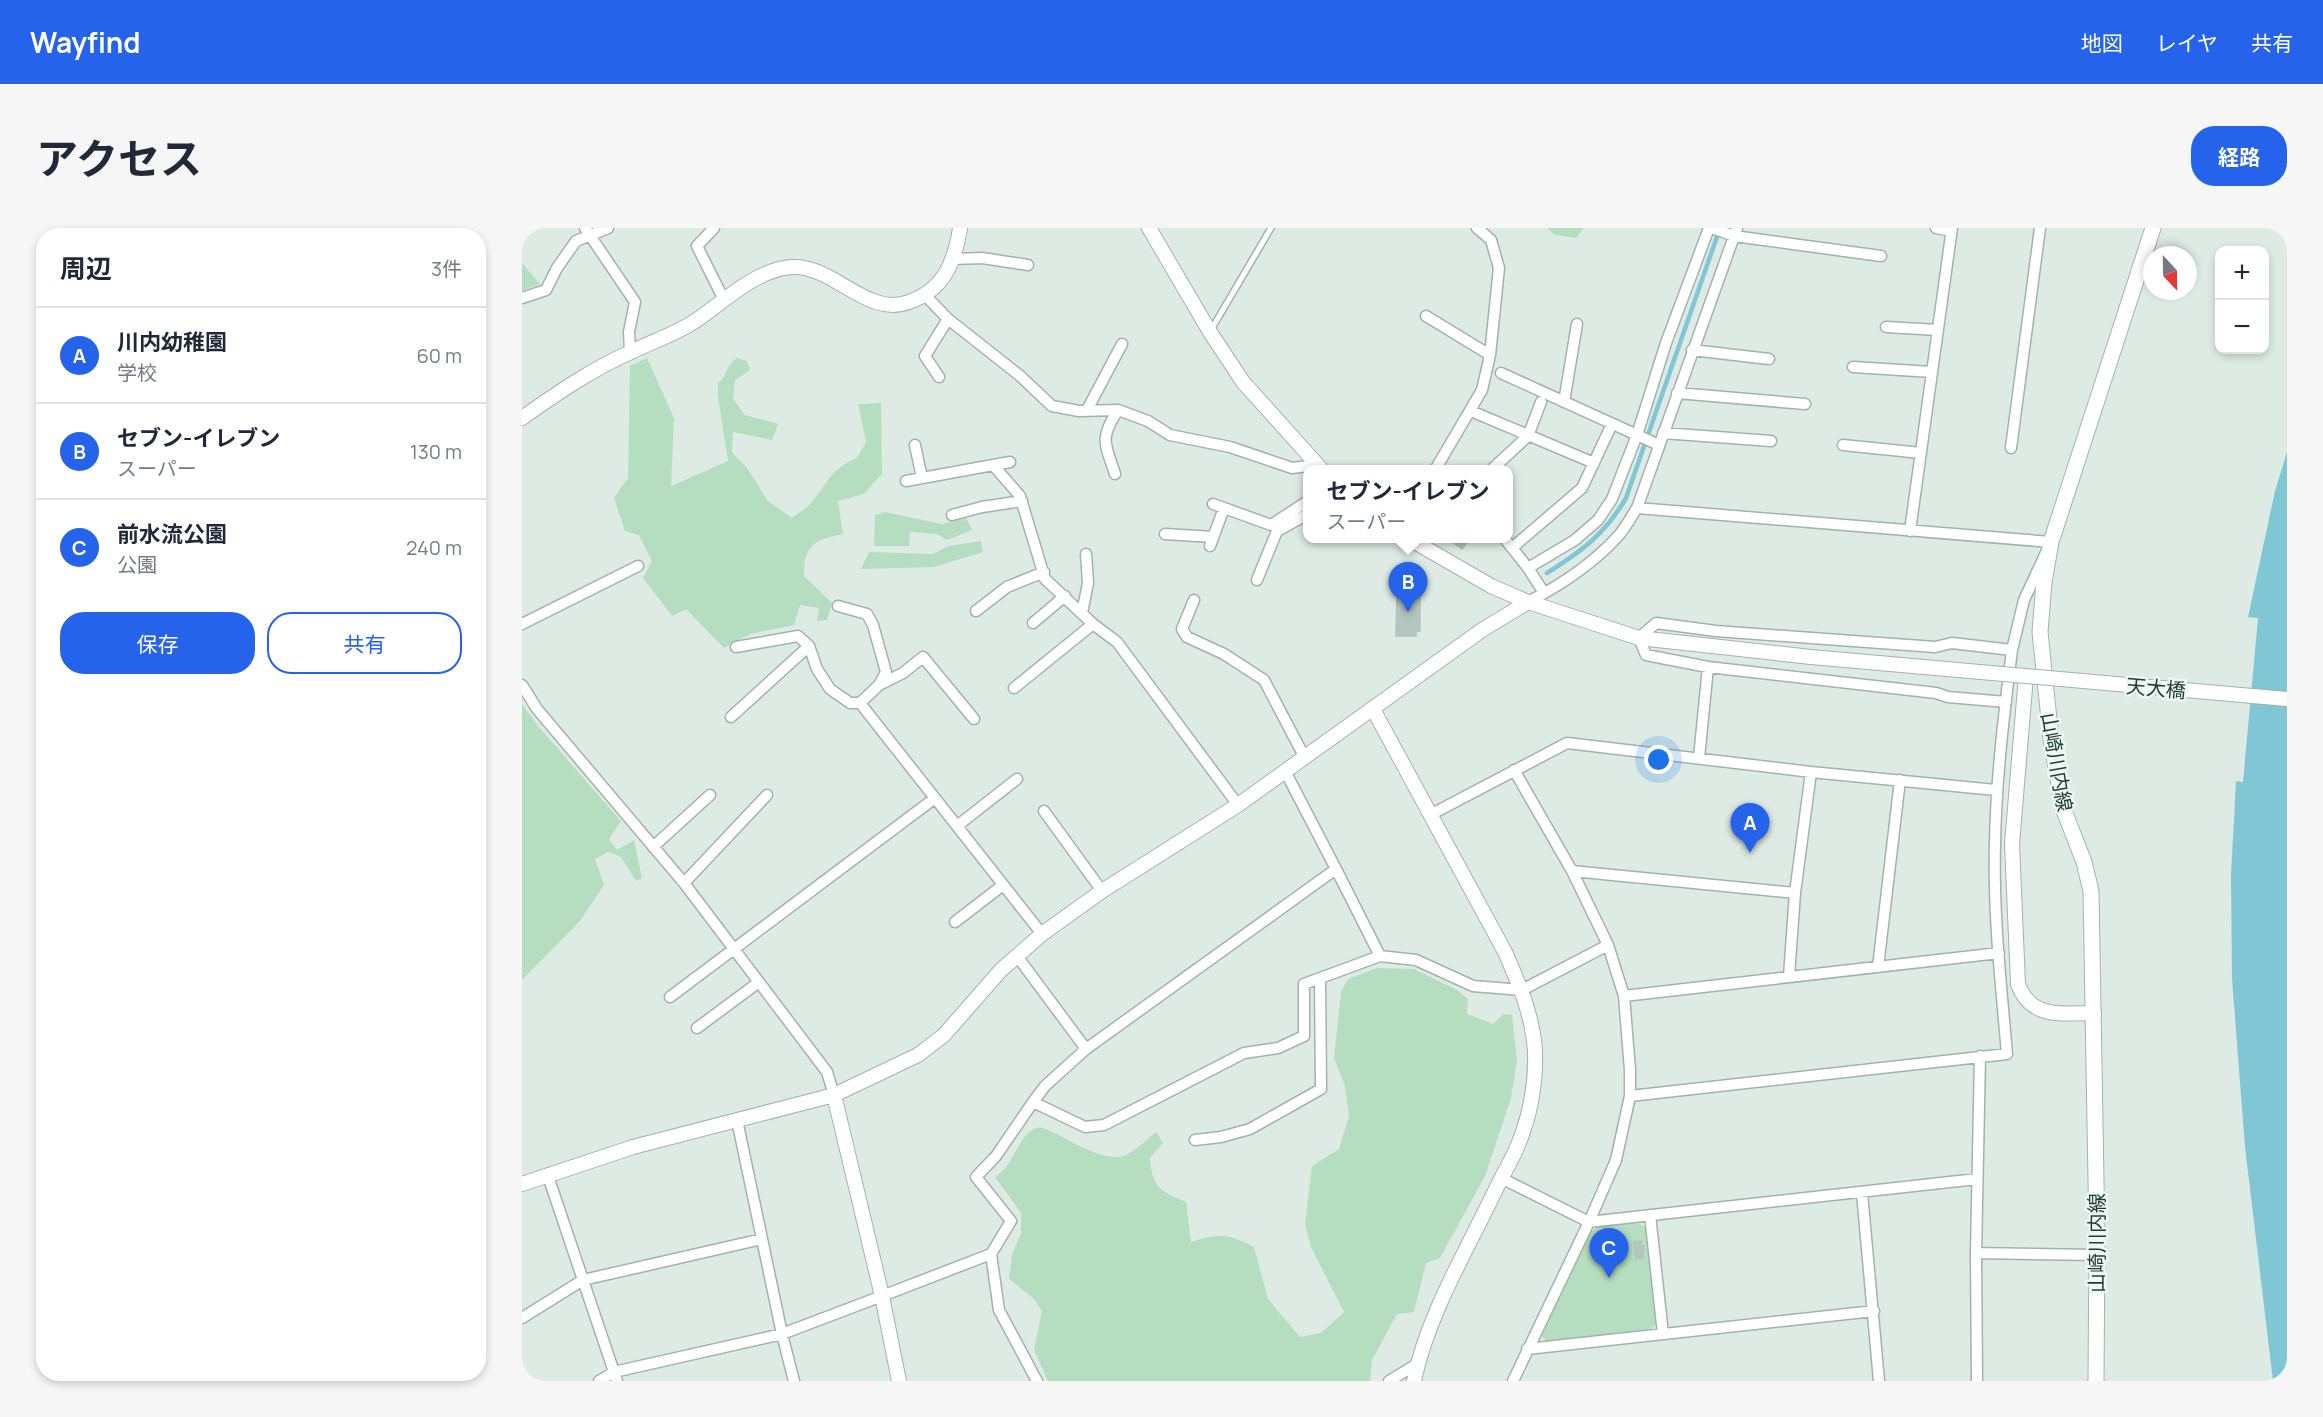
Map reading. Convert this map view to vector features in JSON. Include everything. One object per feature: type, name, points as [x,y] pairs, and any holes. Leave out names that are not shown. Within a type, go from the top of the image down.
[{"type":"main road","name":"山崎川内線","points":[[2096,1381],[2097,1255],[2091,891],[2084,862],[2063,808],[2055,769],[2040,632],[2044,582],[2051,542],[2153,228]]},
{"type":"street","points":[[522,298],[546,290],[557,268],[576,242],[588,231],[608,228]]},
{"type":"street","points":[[714,228],[697,246],[723,300]]},
{"type":"street","points":[[522,418],[571,385],[630,352],[691,323],[766,274],[790,267],[806,267],[879,304],[894,306],[909,302],[924,294],[945,275],[953,259],[960,228]]},
{"type":"street","points":[[1149,228],[1210,332],[1243,382],[1318,465]]},
{"type":"street","points":[[1441,465],[1482,390],[1490,355],[1498,268],[1491,240],[1477,228]]},
{"type":"street","points":[[1528,568],[1575,540],[1598,520],[1612,499],[1637,435],[1666,343],[1711,228],[1881,256]]},
{"type":"street","points":[[1910,531],[1951,229],[1936,228]]},
{"type":"street","points":[[2010,448],[2040,228]]},
{"type":"street","points":[[588,231],[634,302],[629,332],[630,352]]},
{"type":"street","points":[[522,1184],[633,1147],[834,1095],[909,1059],[944,1035],[1000,970],[1042,934],[1102,891],[1238,805],[1482,630],[1564,582],[1619,535],[1637,508],[1735,232]]},
{"type":"street","points":[[953,259],[982,258],[1028,265]]},
{"type":"street","points":[[924,294],[948,319],[1019,375],[1052,406],[1088,411],[1118,410],[1148,421],[1170,435],[1230,447],[1292,468],[1303,468]]},
{"type":"street","points":[[1426,316],[1490,355]]},
{"type":"street","points":[[939,377],[925,356],[948,319]]},
{"type":"street","points":[[1564,402],[1577,324]]},
{"type":"street","points":[[1886,327],[1938,330]]},
{"type":"street","points":[[1088,411],[1122,344]]},
{"type":"street","points":[[1692,350],[1769,359]]},
{"type":"street","points":[[1853,367],[1932,372]]},
{"type":"street","points":[[1501,373],[1659,445]]},
{"type":"street","points":[[1677,393],[1805,404]]},
{"type":"street","points":[[1496,465],[1528,436],[1541,402]]},
{"type":"street","points":[[1115,474],[1104,441],[1106,428],[1118,410]]},
{"type":"street","points":[[1471,411],[1594,463]]},
{"type":"street","points":[[1512,548],[1582,488],[1612,424]]},
{"type":"street","points":[[1663,433],[1771,441]]},
{"type":"street","points":[[915,445],[922,478]]},
{"type":"street","points":[[1843,446],[1921,453]]},
{"type":"street","points":[[906,481],[1010,462]]},
{"type":"street","points":[[993,465],[1020,496],[1046,579],[1093,624],[1117,642],[1238,805]]},
{"type":"street","points":[[952,515],[982,507],[1022,501]]},
{"type":"street","points":[[1165,534],[1212,542],[1219,506],[1271,525],[1303,504]]},
{"type":"street","points":[[1630,1096],[2007,1054],[1994,848],[1996,790],[2012,650],[2024,600],[2051,542],[1637,508]]},
{"type":"street","points":[[1257,580],[1277,531],[1303,517]]},
{"type":"street","name":"天大橋","points":[[1417,543],[1491,586],[1528,602],[1639,638],[1811,657],[2287,699]]},
{"type":"street","points":[[1508,543],[1544,593]]},
{"type":"street","points":[[1082,613],[1088,583],[1086,554]]},
{"type":"street","points":[[522,624],[638,566]]},
{"type":"street","points":[[976,612],[1007,587],[1044,573]]},
{"type":"street","points":[[1033,623],[1065,596]]},
{"type":"street","points":[[1194,600],[1182,629],[1187,637],[1224,654],[1264,680],[1305,758]]},
{"type":"street","points":[[838,606],[867,615],[873,625],[886,672],[879,685]]},
{"type":"street","points":[[2006,702],[1708,667],[1646,655],[1639,638],[1656,623],[1716,631],[1935,647],[1952,643],[2012,650]]},
{"type":"street","points":[[1014,688],[1093,624]]},
{"type":"street","points":[[736,647],[798,636],[809,646],[817,669],[830,689],[850,703],[860,703],[879,685],[903,673],[923,657],[974,719]]},
{"type":"street","points":[[731,717],[809,646]]},
{"type":"street","points":[[1699,758],[1708,667]]},
{"type":"street","points":[[2026,676],[2012,844],[2016,973],[2021,994],[2035,1008],[2047,1012],[2094,1013]]},
{"type":"street","points":[[522,685],[537,708],[684,883],[826,1072],[834,1095],[882,1296],[899,1381]]},
{"type":"street","points":[[860,703],[1042,934]]},
{"type":"street","points":[[1373,709],[1505,952],[1522,990],[1530,1020],[1534,1050],[1533,1080],[1524,1129],[1518,1147],[1425,1335],[1414,1381]]},
{"type":"street","points":[[1430,815],[1567,743],[1811,772],[1996,790]]},
{"type":"street","points":[[1513,1381],[1616,1160],[1630,1096],[1624,996],[1608,945],[1572,871],[1514,770]]},
{"type":"street","points":[[1285,771],[1380,956]]},
{"type":"street","points":[[1789,976],[1795,893],[1811,772]]},
{"type":"street","points":[[957,826],[1017,779]]},
{"type":"street","points":[[1878,967],[1900,780]]},
{"type":"street","points":[[653,847],[710,795]]},
{"type":"street","points":[[684,883],[767,795]]},
{"type":"street","points":[[670,997],[934,798]]},
{"type":"street","points":[[1044,811],[1102,891]]},
{"type":"street","points":[[599,1381],[782,1334],[991,1254],[1011,1221],[976,1177],[996,1156],[1045,1086],[1086,1049],[1336,869]]},
{"type":"street","points":[[1572,871],[1795,893]]},
{"type":"street","points":[[955,922],[1003,885]]},
{"type":"street","points":[[1033,1102],[1085,1127],[1104,1125],[1244,1053],[1278,1048],[1304,1036],[1304,984],[1380,956],[1416,960],[1473,986],[1522,990],[1608,945]]},
{"type":"street","points":[[1624,996],[1999,953]]},
{"type":"street","points":[[1017,956],[1086,1049]]},
{"type":"street","points":[[1195,1140],[1221,1137],[1250,1129],[1321,1089],[1320,979]]},
{"type":"street","points":[[697,1028],[759,982]]},
{"type":"street","points":[[1977,1381],[1976,1253],[1980,1056]]},
{"type":"street","points":[[737,1120],[794,1381]]},
{"type":"street","points":[[548,1176],[615,1377]]},
{"type":"street","points":[[1501,1178],[1589,1222],[1977,1179]]},
{"type":"street","points":[[1862,1192],[1879,1381]]},
{"type":"street","points":[[1650,1215],[1663,1334]]},
{"type":"street","points":[[522,1318],[583,1280],[762,1239]]},
{"type":"street","points":[[1976,1253],[2097,1255]]},
{"type":"street","points":[[991,1254],[999,1310],[1037,1381]]},
{"type":"street","points":[[1527,1349],[1874,1311]]},
{"type":"street","points":[[1389,1381],[1417,1364]]},
{"type":"lane","points":[[1210,332],[1271,228]]},
{"type":"green space","points":[[1547,228],[1584,228],[1576,238],[1555,235]]},
{"type":"green space","points":[[522,263],[540,284],[522,291]]},
{"type":"green space","points":[[647,358],[674,418],[671,486],[728,461],[718,383],[733,361],[737,358],[747,361],[750,370],[735,380],[733,399],[745,415],[778,424],[772,440],[733,432],[732,452],[747,468],[768,501],[792,518],[809,505],[835,472],[857,458],[866,442],[858,404],[881,403],[882,474],[864,494],[838,501],[843,534],[818,542],[806,557],[804,576],[832,603],[827,620],[817,621],[819,608],[800,605],[794,625],[750,634],[724,648],[686,609],[672,616],[643,578],[652,561],[639,535],[625,531],[614,498],[628,478],[630,366]]},
{"type":"green space","points":[[885,512],[942,524],[966,518],[972,530],[947,540],[937,534],[910,532],[909,546],[874,546],[875,515]]},
{"type":"green space","points":[[981,541],[983,552],[934,567],[861,569],[869,552],[933,554],[948,546]]},
{"type":"green space","points":[[522,704],[538,726],[621,821],[609,839],[617,850],[634,840],[642,878],[636,881],[621,857],[608,852],[595,859],[604,885],[580,921],[522,980]]},
{"type":"green space","points":[[1377,968],[1414,969],[1457,990],[1468,999],[1467,1014],[1493,1024],[1503,1014],[1512,1015],[1517,1060],[1511,1098],[1485,1176],[1440,1258],[1426,1263],[1414,1312],[1397,1314],[1372,1360],[1370,1381],[1048,1381],[1034,1350],[1042,1311],[1034,1299],[1009,1279],[1012,1255],[1021,1233],[1021,1213],[995,1177],[1002,1172],[1029,1132],[1036,1128],[1051,1131],[1102,1155],[1115,1157],[1130,1153],[1156,1132],[1163,1143],[1150,1158],[1153,1176],[1164,1191],[1186,1202],[1191,1242],[1223,1236],[1237,1239],[1254,1247],[1268,1299],[1300,1337],[1321,1333],[1344,1312],[1311,1247],[1305,1224],[1312,1166],[1339,1149],[1349,1116],[1345,1086],[1334,1058],[1341,992],[1348,979]]},
{"type":"green space","points":[[1638,1223],[1647,1228],[1656,1324],[1651,1330],[1546,1341],[1540,1334],[1591,1232],[1597,1227]]},
{"type":"water","points":[[2287,452],[2287,1381],[2273,1381],[2245,1147],[2232,979],[2231,874],[2236,781],[2243,782],[2258,618],[2248,617],[2275,491]]},
{"type":"building","points":[[1454,543],[1466,543],[1462,549]]},
{"type":"building","points":[[1397,593],[1420,593],[1420,631],[1416,631],[1416,636],[1396,636]]},
{"type":"building","points":[[1641,1241],[1641,1246],[1644,1246],[1643,1258],[1636,1259],[1634,1242]]},
{"type":"waterway","points":[[1547,573],[1592,541],[1610,522],[1626,498],[1719,231]]},
{"type":"place","name":"セブン-イレブン","points":[[1408,612]]},
{"type":"place","name":"川内幼稚園","points":[[1750,853]]},
{"type":"place","name":"前水流公園","points":[[1609,1278]]}]
